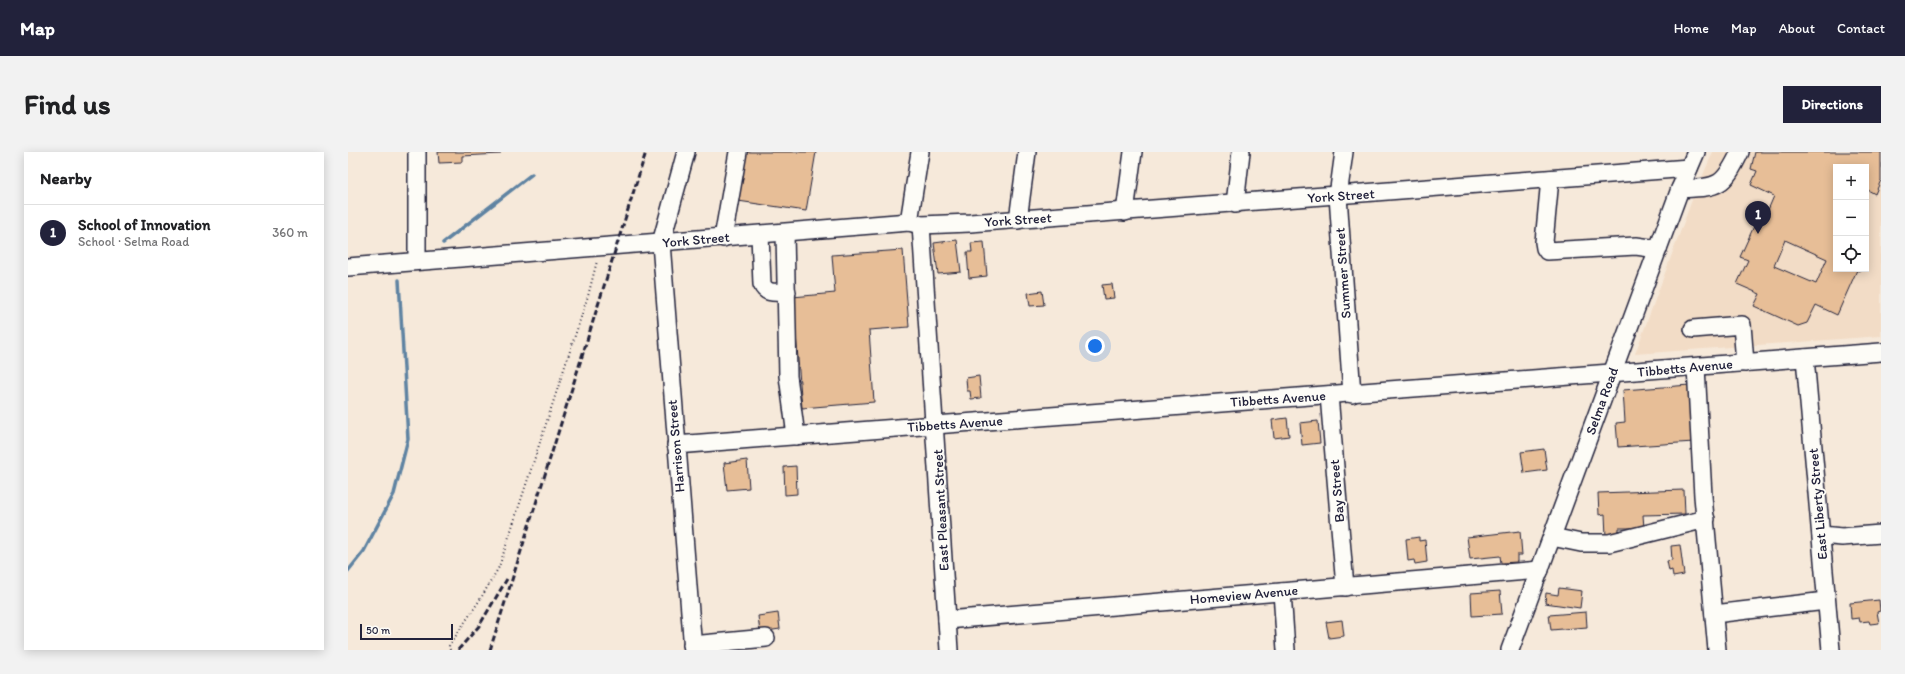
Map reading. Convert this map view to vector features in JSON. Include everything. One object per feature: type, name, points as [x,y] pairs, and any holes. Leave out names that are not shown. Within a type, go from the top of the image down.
[{"type":"street","points":[[417,152],[417,262]]},
{"type":"street","name":"Harrison Street","points":[[686,152],[661,243],[692,648]]},
{"type":"street","points":[[723,238],[738,152]]},
{"type":"street","name":"East Pleasant Street","points":[[919,152],[915,224],[936,426],[949,650]]},
{"type":"street","points":[[1018,220],[1027,152]]},
{"type":"street","points":[[1125,212],[1133,152]]},
{"type":"street","points":[[1235,204],[1241,152]]},
{"type":"street","name":"Summer Street","points":[[1344,152],[1338,196],[1352,394]]},
{"type":"street","name":"Selma Road","points":[[1510,650],[1680,189],[1696,152]]},
{"type":"street","points":[[1680,189],[1708,187],[1720,183],[1730,172],[1740,152]]},
{"type":"street","name":"York Street","points":[[348,267],[785,233],[915,224],[1018,220],[1235,204],[1689,168]]},
{"type":"street","points":[[1550,179],[1544,242],[1545,248],[1548,251],[1636,246],[1658,249]]},
{"type":"street","points":[[785,233],[788,376],[796,436]]},
{"type":"street","points":[[760,235],[762,284],[764,289],[767,292],[787,292]]},
{"type":"street","points":[[1693,329],[1742,325],[1745,363]]},
{"type":"street","name":"Tibbetts Avenue","points":[[676,445],[1329,396],[1881,352]]},
{"type":"street","name":"East Liberty Street","points":[[1805,358],[1831,650]]},
{"type":"street","points":[[1696,367],[1706,519],[1717,650]]},
{"type":"street","name":"Bay Street","points":[[1329,396],[1345,587]]},
{"type":"street","points":[[1552,537],[1581,543],[1609,543],[1706,519]]},
{"type":"street","points":[[1821,535],[1842,537],[1881,534]]},
{"type":"street","name":"Homeview Avenue","points":[[947,620],[1540,570]]},
{"type":"street","points":[[1282,592],[1286,650]]},
{"type":"street","points":[[1714,614],[1826,601]]},
{"type":"street","points":[[692,648],[766,638]]},
{"type":"path","points":[[450,650],[449,646],[481,598],[499,567],[588,296],[601,248]]},
{"type":"shaded area","points":[[1713,152],[1881,152],[1881,336],[1635,354],[1692,200]]},
{"type":"building","points":[[438,152],[500,152],[500,154],[462,156],[462,162],[439,163]]},
{"type":"building","points":[[746,152],[816,152],[806,211],[738,201]]},
{"type":"building","points":[[1755,152],[1881,152],[1881,180],[1875,194],[1869,191],[1869,164],[1833,164],[1833,272],[1856,272],[1837,315],[1816,305],[1807,323],[1798,326],[1754,306],[1760,294],[1737,284],[1748,260],[1740,257],[1755,224],[1760,226],[1764,218],[1762,212],[1768,210],[1774,196],[1751,185],[1757,171],[1751,169]],"holes":[[[1785,240],[1827,259],[1816,284],[1774,266]]]},
{"type":"building","points":[[957,240],[961,272],[938,274],[934,243]]},
{"type":"building","points":[[984,242],[987,276],[969,278],[967,252],[972,252],[971,243]]},
{"type":"building","points":[[903,250],[909,327],[869,330],[874,402],[802,408],[793,297],[835,293],[832,255]]},
{"type":"building","points":[[1112,284],[1114,298],[1104,299],[1102,285]]},
{"type":"building","points":[[1042,291],[1044,305],[1030,306],[1028,293]]},
{"type":"building","points":[[979,376],[981,398],[971,399],[970,391],[967,391],[966,378]]},
{"type":"building","points":[[1690,385],[1694,442],[1618,447],[1616,423],[1625,422],[1623,390]]},
{"type":"building","points":[[1287,418],[1289,436],[1274,438],[1272,420]]},
{"type":"building","points":[[1318,421],[1320,443],[1302,445],[1300,423]]},
{"type":"building","points":[[1544,449],[1547,470],[1524,473],[1521,452]]},
{"type":"building","points":[[747,460],[749,488],[727,490],[724,463]]},
{"type":"building","points":[[796,466],[797,494],[785,495],[784,467]]},
{"type":"building","points":[[1684,490],[1685,514],[1643,515],[1644,528],[1619,528],[1619,536],[1606,537],[1605,514],[1599,515],[1598,493]]},
{"type":"building","points":[[1520,531],[1522,555],[1517,555],[1517,562],[1501,563],[1500,556],[1470,559],[1467,537]]},
{"type":"building","points":[[1419,537],[1419,541],[1425,540],[1427,562],[1415,564],[1414,560],[1408,561],[1406,539]]},
{"type":"building","points":[[1680,545],[1684,575],[1673,577],[1672,570],[1669,571],[1667,561],[1672,560],[1671,546]]},
{"type":"building","points":[[1559,588],[1582,591],[1580,608],[1545,603],[1546,593],[1558,595]]},
{"type":"building","points":[[1500,591],[1502,614],[1472,616],[1471,593]]},
{"type":"building","points":[[1879,600],[1880,611],[1877,612],[1879,623],[1870,624],[1869,621],[1860,622],[1859,618],[1851,619],[1850,603]]},
{"type":"building","points":[[1586,612],[1587,627],[1551,630],[1549,615]]},
{"type":"building","points":[[778,613],[780,629],[760,632],[758,616]]},
{"type":"building","points":[[1342,620],[1344,636],[1329,638],[1326,622]]},
{"type":"waterway","points":[[443,243],[532,174]]},
{"type":"waterway","points":[[348,571],[364,551],[394,494],[408,439],[399,280]]},
{"type":"railway","points":[[490,650],[646,152]]},
{"type":"railway","points":[[458,650],[479,626],[507,579]]},
{"type":"place","name":"School of Innovation","points":[[1758,234]]}]
